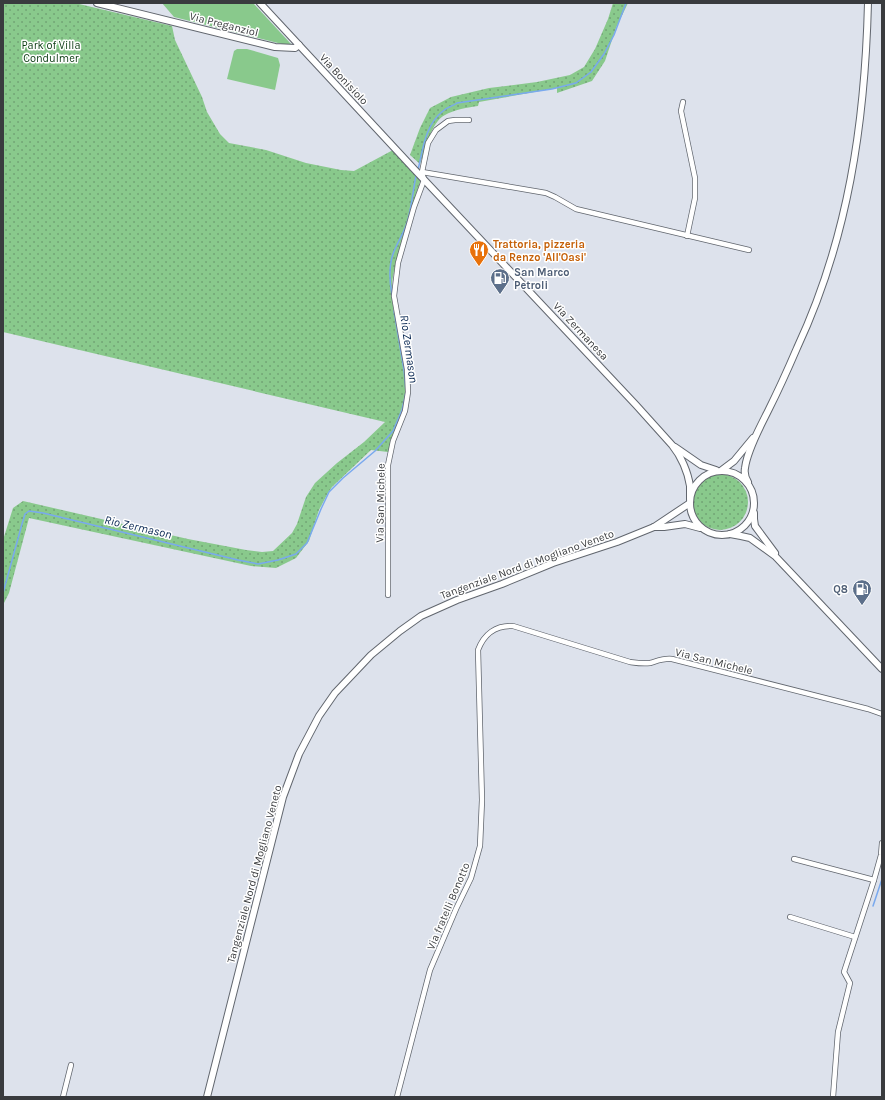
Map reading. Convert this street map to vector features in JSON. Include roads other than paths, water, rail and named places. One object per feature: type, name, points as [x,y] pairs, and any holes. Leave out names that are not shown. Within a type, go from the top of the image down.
[{"type":"main road","name":"Via Preganziol","points":[[97,3],[275,47],[296,48],[299,45]]},
{"type":"main road","name":"Via Bonisiolo","points":[[260,3],[414,169]]},
{"type":"main road","points":[[868,3],[865,71],[860,125],[849,190],[836,244],[807,326],[759,428],[745,466],[745,477],[755,499],[755,526],[782,562],[882,669]]},
{"type":"main road","name":"Via Zermanesa","points":[[414,169],[676,449],[690,485],[690,510],[697,524],[703,529]]},
{"type":"main road","points":[[690,501],[693,488],[699,480],[707,473],[720,470],[734,461],[759,428]]},
{"type":"main road","name":"Via Zermanesa","points":[[672,445],[701,465],[720,470],[732,471],[741,475],[748,482]]},
{"type":"main road","name":"Tangenziale Nord di Mogliano Veneto","points":[[207,1097],[283,797],[299,754],[319,716],[335,693],[387,640],[421,616],[457,600],[553,563],[617,542],[654,527],[690,501]]},
{"type":"main road","points":[[703,529],[711,533],[721,535],[739,531],[746,525],[754,508]]},
{"type":"main road","name":"Tangenziale Nord di Mogliano Veneto","points":[[654,527],[685,524],[703,529]]},
{"type":"main road","points":[[730,534],[754,541],[782,562]]},
{"type":"street","points":[[683,102],[681,111],[694,178],[695,198],[687,236]]},
{"type":"street","name":"Via Zermanesa","points":[[424,180],[422,172],[428,143],[436,130],[448,121],[469,120]]},
{"type":"street","points":[[422,172],[546,193],[576,209],[749,250]]},
{"type":"street","name":"Via San Michele","points":[[388,595],[388,465],[393,440],[405,411],[408,392],[407,368],[394,296],[395,284],[398,263],[414,207],[424,180]]},
{"type":"street","name":"Via San Michele","points":[[496,628],[507,625],[513,626],[623,660],[638,663],[649,663],[672,659],[868,708],[882,714]]},
{"type":"street","name":"Via fratelli Bonotto","points":[[397,1097],[430,970],[456,908],[471,878],[480,846],[482,800],[478,650],[484,637],[496,628]]},
{"type":"street","points":[[833,1097],[838,1032],[850,983],[844,972],[874,880],[881,855],[882,843]]},
{"type":"street","points":[[794,859],[874,880]]},
{"type":"street","points":[[790,917],[855,938]]},
{"type":"street","points":[[64,1097],[71,1065]]},
{"type":"waterway","name":"Rio Zermason","points":[[418,170],[428,130],[432,123],[446,108],[457,103],[552,89],[576,83],[591,72],[604,54],[614,35],[626,3]]},
{"type":"waterway","name":"Rio Zermason","points":[[392,295],[390,265],[393,253],[407,223],[416,176]]},
{"type":"waterway","name":"Rio Zermason","points":[[3,593],[25,514],[29,511],[43,513],[258,564],[278,560],[296,554],[307,543],[329,492],[375,451],[393,431],[402,410],[406,392],[404,370],[394,311]]},
{"type":"waterway","points":[[873,906],[882,879]]},
{"type":"place","name":"Trattoria, pizzeria da Renzo 'All'Oasi'","points":[[479,267]]},
{"type":"place","name":"San Marco Petroli","points":[[500,295]]},
{"type":"place","name":"Q8","points":[[862,606]]},
{"type":"park label","name":"Park of Villa Condulmer","points":[[51,51]]}]
